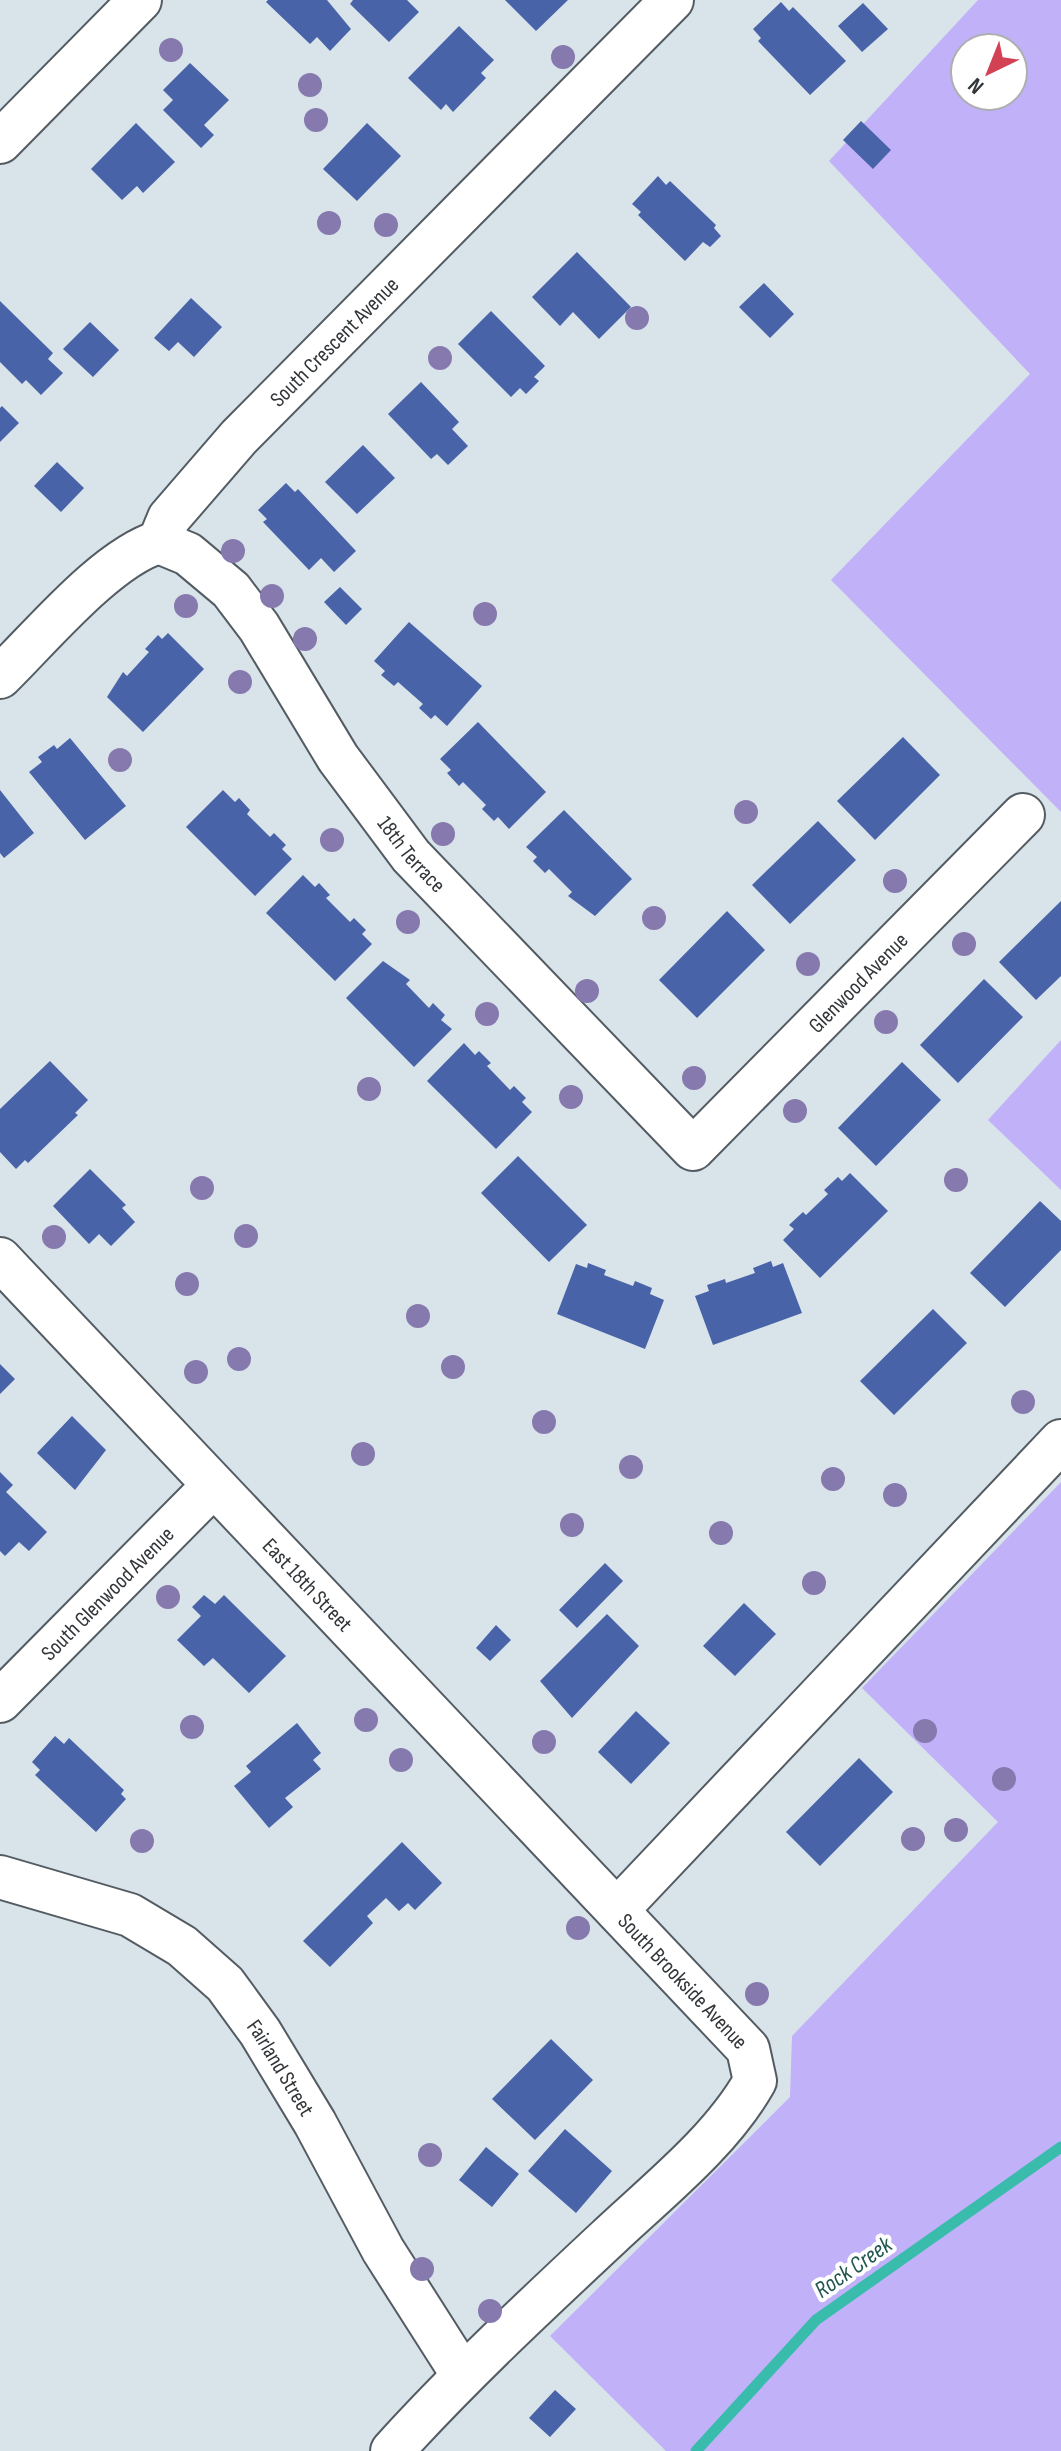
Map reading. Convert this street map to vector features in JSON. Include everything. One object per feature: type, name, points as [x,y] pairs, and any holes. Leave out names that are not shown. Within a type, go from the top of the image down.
[{"type":"street","points":[[0,142],[140,0]]},
{"type":"street","name":"South Crescent Avenue","points":[[159,542],[169,518],[239,437],[672,0]]},
{"type":"street","points":[[0,677],[106,574],[137,549],[159,542]]},
{"type":"street","name":"18th Terrace","points":[[159,542],[188,554],[231,590],[259,627],[338,758],[411,856],[693,1149]]},
{"type":"street","name":"Glenwood Avenue","points":[[693,1149],[1023,815]]},
{"type":"street","name":"East 18th Street","points":[[0,1259],[617,1910]]},
{"type":"street","name":"South Brookside Avenue","points":[[392,2451],[462,2374],[651,2198],[739,2110],[755,2081],[748,2049],[617,1910],[1061,1441]]},
{"type":"street","name":"South Glenwood Avenue","points":[[0,1701],[213,1486]]},
{"type":"street","name":"Fairland Street","points":[[0,1877],[130,1915],[182,1946],[225,1984],[307,2110],[383,2250],[462,2374]]},
{"type":"shaded area","points":[[978,0],[1061,0],[1061,812],[831,580],[1030,374],[829,161]]},
{"type":"shaded area","points":[[1061,1040],[1061,1190],[988,1120]]},
{"type":"shaded area","points":[[1061,1482],[1061,2451],[666,2451],[550,2336],[790,2097],[792,2036],[998,1822],[862,1688]]},
{"type":"building","points":[[327,0],[351,29],[330,51],[317,37],[310,44],[266,2]]},
{"type":"building","points":[[353,0],[407,0],[419,12],[389,42],[350,4]]},
{"type":"building","points":[[505,0],[568,0],[536,31]]},
{"type":"building","points":[[781,2],[789,11],[793,7],[846,61],[810,95],[758,41],[761,38],[753,29]]},
{"type":"building","points":[[863,3],[888,29],[862,52],[838,26]]},
{"type":"building","points":[[459,26],[494,60],[481,73],[486,78],[453,112],[446,104],[441,110],[408,78]]},
{"type":"building","points":[[190,63],[229,100],[204,125],[214,135],[201,148],[163,110],[173,100],[163,90]]},
{"type":"building","points":[[861,121],[891,150],[873,169],[843,140]]},
{"type":"building","points":[[136,123],[175,162],[143,193],[137,186],[122,200],[91,169]]},
{"type":"building","points":[[367,123],[401,156],[357,201],[323,169]]},
{"type":"building","points":[[658,176],[666,185],[670,181],[716,225],[714,228],[721,236],[710,247],[703,242],[685,261],[638,215],[641,212],[632,204]]},
{"type":"building","points":[[577,252],[631,307],[599,339],[573,312],[560,326],[532,297]]},
{"type":"building","points":[[764,283],[794,314],[770,338],[739,307]]},
{"type":"building","points":[[191,298],[222,327],[194,357],[178,342],[169,351],[154,338]]},
{"type":"building","points":[[0,301],[53,353],[48,359],[63,373],[41,395],[26,380],[22,384],[0,362]]},
{"type":"building","points":[[491,311],[545,366],[534,377],[539,381],[526,394],[520,388],[511,397],[458,344]]},
{"type":"building","points":[[90,322],[119,350],[93,377],[63,349]]},
{"type":"building","points":[[421,382],[459,422],[452,429],[468,446],[448,465],[437,454],[431,459],[388,414]]},
{"type":"building","points":[[2,406],[19,423],[0,442],[0,408]]},
{"type":"building","points":[[363,445],[395,478],[357,514],[325,482]]},
{"type":"building","points":[[57,462],[84,488],[61,512],[34,486]]},
{"type":"building","points":[[286,483],[295,492],[298,489],[356,551],[334,572],[321,558],[309,570],[263,522],[267,519],[258,510]]},
{"type":"building","points":[[340,587],[362,609],[346,625],[324,602]]},
{"type":"building","points":[[409,622],[482,686],[447,726],[435,715],[431,719],[419,708],[423,704],[398,682],[394,686],[381,675],[385,671],[374,661]]},
{"type":"building","points":[[168,633],[204,669],[143,732],[107,697],[123,672],[127,676],[149,652],[145,649],[158,635],[162,639]]},
{"type":"building","points":[[478,722],[546,792],[509,829],[498,817],[494,821],[482,809],[486,805],[463,782],[459,786],[447,773],[451,770],[440,759]]},
{"type":"building","points":[[903,737],[940,775],[875,840],[837,801]]},
{"type":"building","points":[[70,738],[126,806],[85,840],[29,772],[42,762],[38,757],[54,745],[57,749]]},
{"type":"building","points":[[0,790],[34,833],[4,858],[0,853]]},
{"type":"building","points":[[223,790],[235,802],[239,798],[250,810],[247,814],[270,837],[274,833],[286,845],[282,849],[292,859],[255,896],[186,827]]},
{"type":"building","points":[[564,810],[632,879],[595,916],[568,896],[572,892],[549,869],[545,873],[533,861],[537,857],[526,847]]},
{"type":"building","points":[[818,821],[856,860],[790,924],[752,885]]},
{"type":"building","points":[[303,875],[315,887],[319,883],[330,895],[326,898],[350,922],[354,918],[366,930],[362,934],[372,944],[335,981],[266,913]]},
{"type":"building","points":[[1061,901],[1061,976],[1036,1000],[999,962]]},
{"type":"building","points":[[727,911],[765,950],[697,1018],[659,980]]},
{"type":"building","points":[[383,961],[410,980],[406,984],[429,1008],[433,1003],[445,1015],[441,1020],[452,1029],[414,1067],[346,998]]},
{"type":"building","points":[[984,979],[1023,1017],[958,1083],[920,1045]]},
{"type":"building","points":[[464,1043],[475,1055],[479,1051],[491,1063],[487,1066],[510,1090],[514,1086],[526,1098],[522,1102],[532,1112],[496,1149],[427,1081]]},
{"type":"building","points":[[50,1061],[88,1100],[75,1113],[78,1115],[28,1163],[25,1160],[16,1169],[0,1152],[0,1109]]},
{"type":"building","points":[[902,1062],[941,1100],[876,1166],[838,1128]]},
{"type":"building","points":[[518,1156],[587,1225],[549,1262],[481,1193]]},
{"type":"building","points":[[90,1169],[126,1205],[122,1208],[135,1222],[111,1246],[99,1234],[89,1244],[53,1206]]},
{"type":"building","points":[[850,1173],[888,1211],[820,1278],[783,1240],[794,1229],[789,1225],[803,1212],[806,1215],[828,1194],[824,1190],[838,1177],[842,1181]]},
{"type":"building","points":[[1040,1201],[1061,1221],[1061,1250],[1005,1307],[970,1273]]},
{"type":"building","points":[[771,1261],[773,1267],[783,1263],[802,1313],[713,1345],[695,1296],[709,1291],[707,1285],[725,1279],[726,1283],[755,1273],[753,1268]]},
{"type":"building","points":[[588,1263],[606,1270],[604,1275],[633,1286],[635,1281],[652,1288],[650,1294],[664,1300],[645,1349],[557,1314],[576,1264],[587,1268]]},
{"type":"building","points":[[933,1309],[967,1343],[894,1415],[860,1381]]},
{"type":"building","points":[[0,1364],[15,1379],[0,1394]]},
{"type":"building","points":[[72,1416],[106,1450],[75,1490],[37,1453]]},
{"type":"building","points":[[0,1472],[13,1485],[6,1492],[47,1532],[29,1551],[19,1542],[5,1556],[0,1551]]},
{"type":"building","points":[[605,1563],[623,1581],[577,1628],[559,1610]]},
{"type":"building","points":[[204,1595],[215,1604],[224,1595],[286,1656],[249,1693],[213,1658],[204,1666],[177,1640],[201,1616],[192,1607]]},
{"type":"building","points":[[744,1603],[776,1634],[735,1676],[703,1646]]},
{"type":"building","points":[[607,1614],[639,1646],[572,1718],[540,1681]]},
{"type":"building","points":[[496,1625],[511,1640],[490,1661],[476,1648]]},
{"type":"building","points":[[636,1711],[670,1743],[631,1784],[598,1752]]},
{"type":"building","points":[[297,1723],[321,1753],[313,1760],[321,1769],[285,1798],[293,1807],[269,1828],[234,1786],[251,1772],[246,1766]]},
{"type":"building","points":[[55,1736],[64,1744],[69,1738],[124,1790],[121,1794],[126,1799],[96,1832],[35,1775],[40,1770],[32,1762]]},
{"type":"building","points":[[859,1758],[893,1792],[820,1866],[786,1832]]},
{"type":"building","points":[[402,1842],[442,1883],[415,1910],[408,1903],[399,1911],[386,1898],[367,1916],[373,1923],[330,1967],[303,1941]]},
{"type":"building","points":[[551,2039],[593,2080],[535,2140],[492,2099]]},
{"type":"building","points":[[565,2129],[612,2171],[576,2213],[528,2171]]},
{"type":"building","points":[[486,2147],[519,2174],[492,2207],[459,2180]]},
{"type":"building","points":[[555,2390],[576,2409],[550,2437],[529,2418]]},
{"type":"waterway","name":"Rock Creek","points":[[696,2451],[816,2320],[1061,2147]]}]
